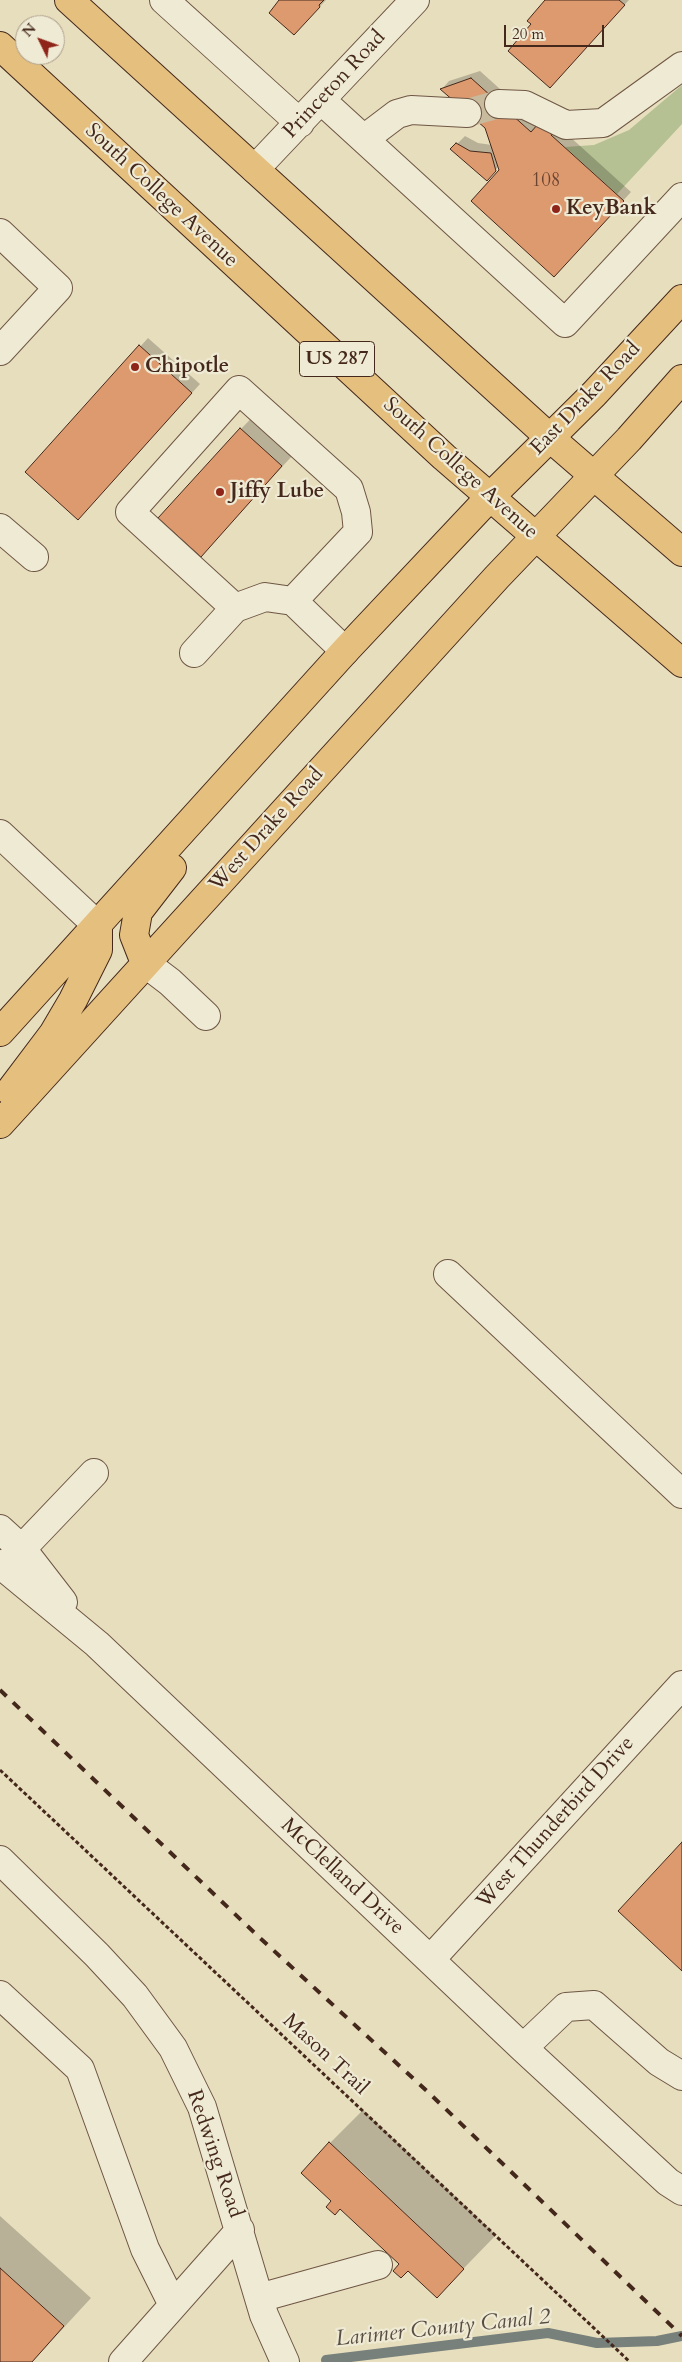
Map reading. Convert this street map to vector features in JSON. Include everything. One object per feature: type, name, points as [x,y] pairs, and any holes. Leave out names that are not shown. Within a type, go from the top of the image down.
[{"type":"main road","points":[[69,0],[549,438],[682,552]]},
{"type":"main road","name":"South College Avenue","points":[[0,46],[489,498],[682,663]]},
{"type":"main road","name":"East Drake Road","points":[[489,498],[594,394],[682,299]]},
{"type":"main road","points":[[535,536],[594,476],[682,379]]},
{"type":"main road","points":[[0,1032],[345,651],[489,498]]},
{"type":"main road","name":"West Drake Road","points":[[0,1124],[535,536]]},
{"type":"main road","points":[[145,963],[134,935],[138,912],[186,849],[218,792]]},
{"type":"main road","points":[[0,1107],[28,1065],[53,1034],[73,1000],[98,950],[98,926]]},
{"type":"street","points":[[164,0],[300,123]]},
{"type":"street","name":"Princeton Road","points":[[255,169],[415,0]]},
{"type":"street","points":[[499,104],[525,105],[566,125],[603,122],[682,66]]},
{"type":"street","points":[[321,100],[564,324],[682,197]]},
{"type":"street","points":[[364,139],[397,114],[411,110],[468,113]]},
{"type":"street","points":[[0,233],[58,288],[0,351]]},
{"type":"street","points":[[235,608],[130,512],[239,390],[349,489],[356,512],[358,532],[293,601]]},
{"type":"street","points":[[0,528],[34,557]]},
{"type":"street","points":[[194,653],[235,608],[265,597],[293,601],[345,651]]},
{"type":"street","points":[[0,834],[98,926]]},
{"type":"street","points":[[145,963],[170,982],[206,1016]]},
{"type":"street","points":[[448,1274],[682,1494]]},
{"type":"street","points":[[8,1560],[94,1473]]},
{"type":"street","name":"McClelland Drive","points":[[0,1529],[8,1560],[430,1960],[668,2182],[682,2191]]},
{"type":"street","name":"West Thunderbird Drive","points":[[430,1960],[682,1685]]},
{"type":"street","name":"Redwing Road","points":[[0,1860],[97,1955],[135,1996],[173,2048],[202,2107],[264,2315],[285,2362]]},
{"type":"street","points":[[0,1995],[80,2069],[145,2249],[173,2305]]},
{"type":"street","points":[[524,2048],[566,2007],[594,2005],[659,2062],[682,2076]]},
{"type":"street","points":[[123,2362],[240,2230]]},
{"type":"street","points":[[259,2298],[378,2265]]},
{"type":"path","name":"Mason Trail","points":[[0,1770],[630,2362]]},
{"type":"green space","points":[[682,85],[682,124],[617,194],[565,147],[594,145],[629,130]]},
{"type":"building","points":[[279,0],[324,0],[319,5],[320,7],[294,35],[269,13]]},
{"type":"building","points":[[545,0],[619,0],[625,5],[550,88],[508,51],[531,24],[527,21]]},
{"type":"building","points":[[471,78],[531,132],[538,124],[547,131],[549,128],[553,132],[551,135],[624,201],[554,277],[471,201],[499,170],[485,128],[440,89]]},
{"type":"building","points":[[456,143],[470,151],[491,153],[496,171],[487,181],[450,149]]},
{"type":"building","points":[[139,345],[192,393],[78,520],[25,472]]},
{"type":"building","name":"Jiffy Lube","points":[[240,428],[282,466],[201,557],[158,518]]},
{"type":"building","points":[[682,1842],[682,1971],[618,1911]]},
{"type":"building","points":[[329,2142],[464,2269],[437,2298],[408,2271],[401,2278],[393,2271],[399,2264],[340,2209],[335,2215],[326,2207],[331,2201],[301,2173]]},
{"type":"building","points":[[0,2268],[64,2326],[32,2362],[0,2362]]},
{"type":"waterway","name":"Larimer County Canal 2","points":[[326,2360],[548,2333],[597,2343],[657,2341],[682,2336]]},
{"type":"tunnel","points":[[467,113],[499,104]]},
{"type":"railway","points":[[0,1690],[260,1938],[428,2092],[682,2336]]},
{"type":"place","name":"KeyBank","points":[[556,209]]},
{"type":"place","name":"Chipotle","points":[[135,367]]},
{"type":"place","name":"Jiffy Lube","points":[[220,492]]}]
